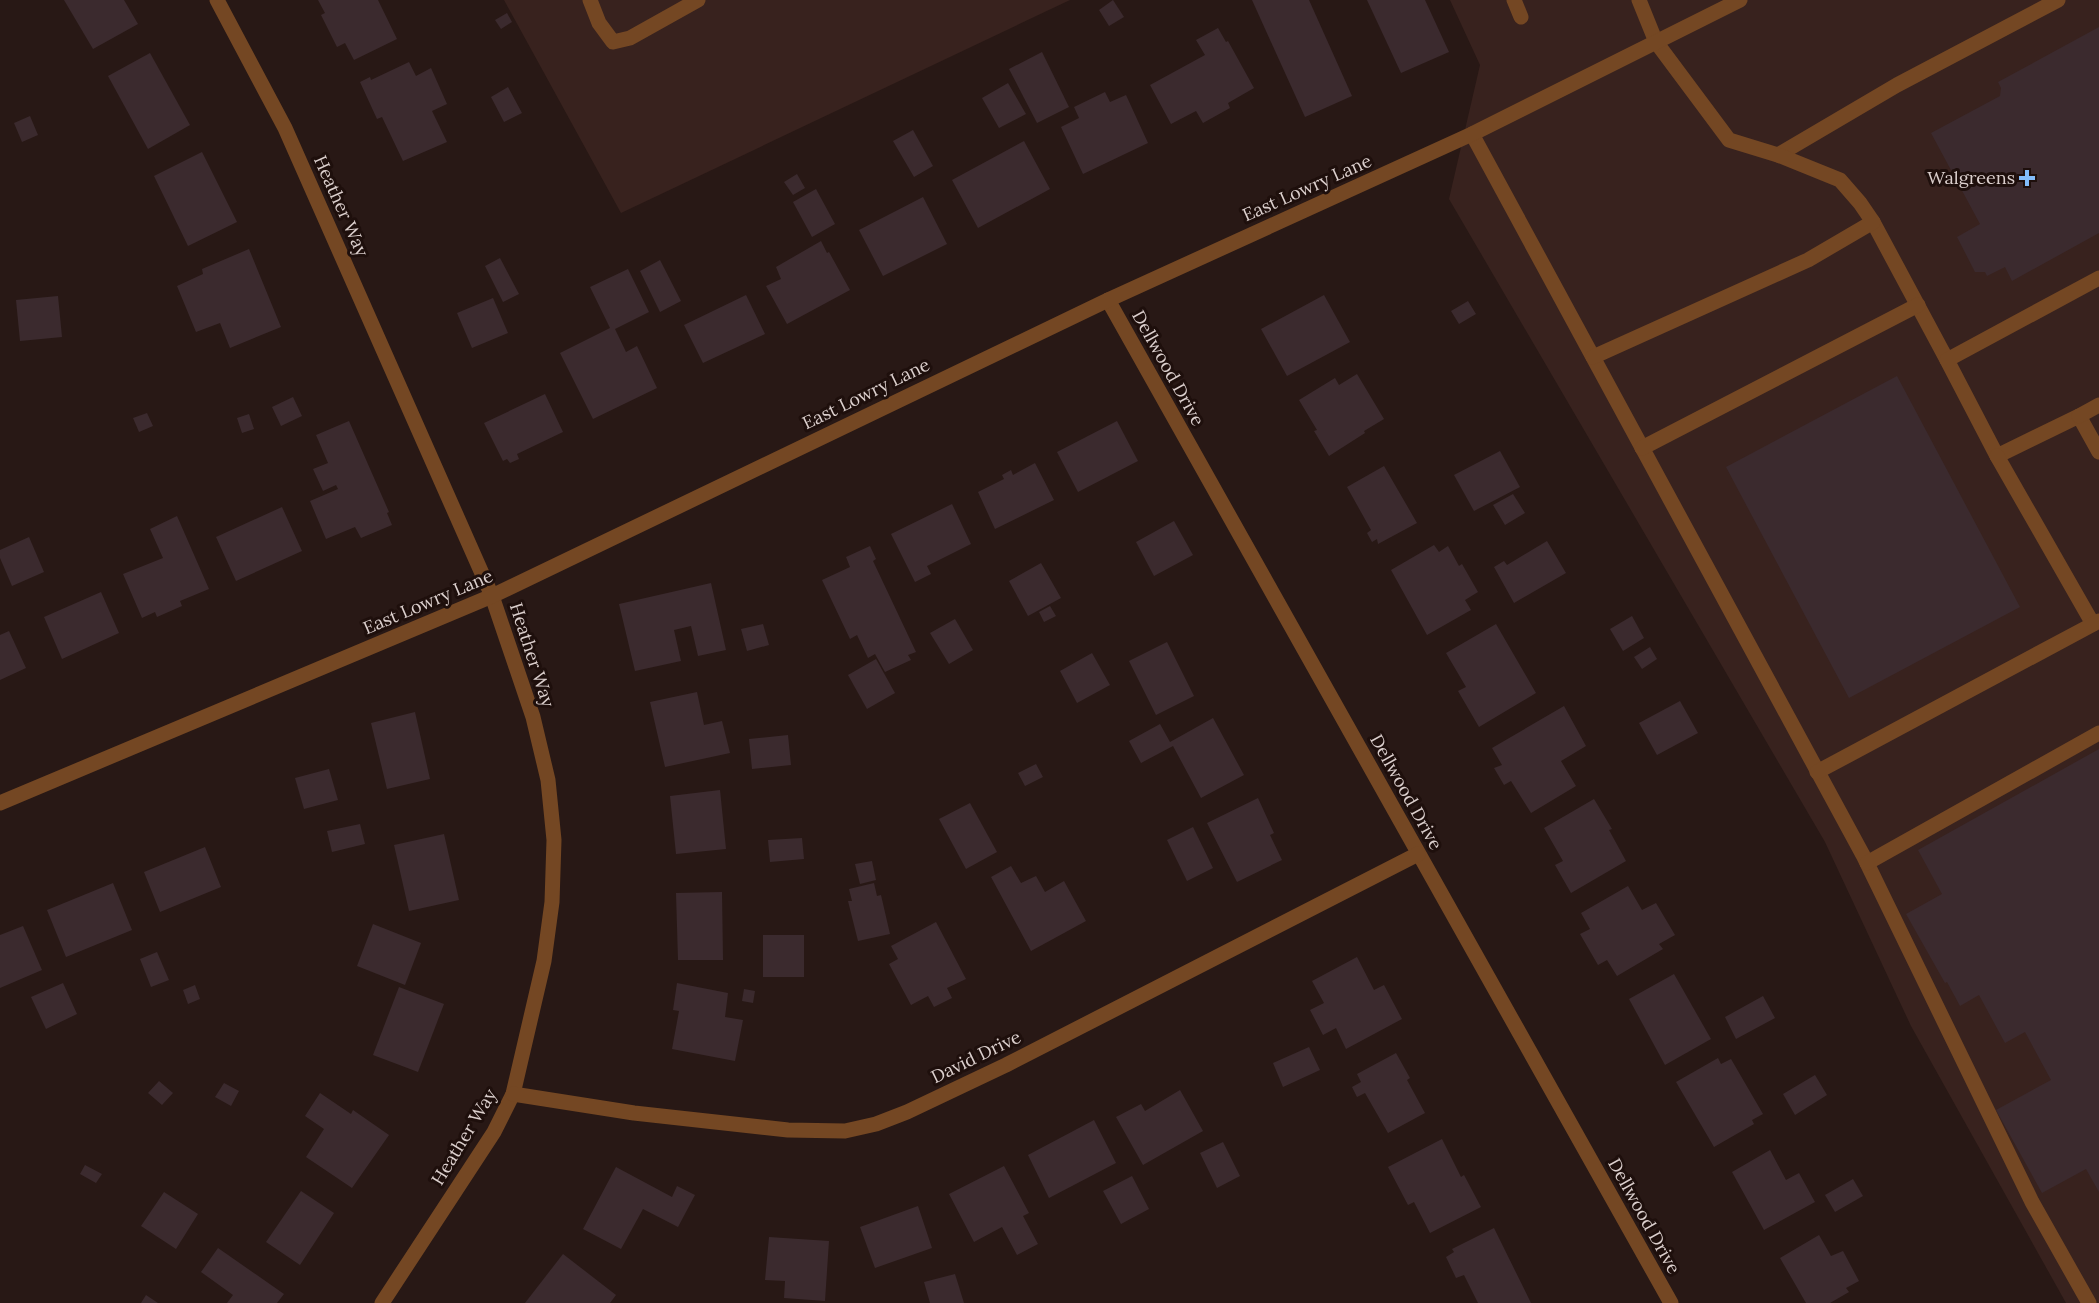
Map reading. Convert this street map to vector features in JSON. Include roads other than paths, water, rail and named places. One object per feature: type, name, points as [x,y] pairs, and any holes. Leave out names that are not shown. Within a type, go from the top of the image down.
[{"type":"street","name":"Heather Way","points":[[217,0],[285,128],[492,596],[533,717],[548,780],[554,840],[552,902],[544,961],[513,1094],[494,1132],[382,1303]]},
{"type":"street","points":[[590,0],[599,23],[612,42],[630,38],[698,0]]},
{"type":"street","points":[[1514,0],[1521,17]]},
{"type":"street","points":[[1639,0],[1656,42],[1729,140],[1778,155],[1840,180],[1860,203],[1873,222],[1918,305],[1997,456],[2096,622],[1818,772]]},
{"type":"street","name":"East Lowry Lane","points":[[0,803],[492,596],[1108,300],[1472,134],[1740,0]]},
{"type":"street","points":[[1778,155],[1897,85],[2058,0]]},
{"type":"street","points":[[1472,134],[1867,863],[2032,1202],[2089,1303]]},
{"type":"street","points":[[1593,357],[1809,260],[1873,222]]},
{"type":"street","points":[[1947,360],[2099,278]]},
{"type":"street","name":"Dellwood Drive","points":[[1108,300],[1671,1303]]},
{"type":"street","points":[[1642,448],[1918,305]]},
{"type":"street","points":[[1997,456],[2099,405]]},
{"type":"street","points":[[2079,416],[2099,452]]},
{"type":"street","points":[[1867,863],[2099,733]]},
{"type":"street","name":"David Drive","points":[[513,1094],[634,1113],[788,1130],[845,1131],[876,1124],[907,1112],[1006,1065],[1418,854]]},
{"type":"place","name":"Walgreens","points":[[2027,178]]}]
